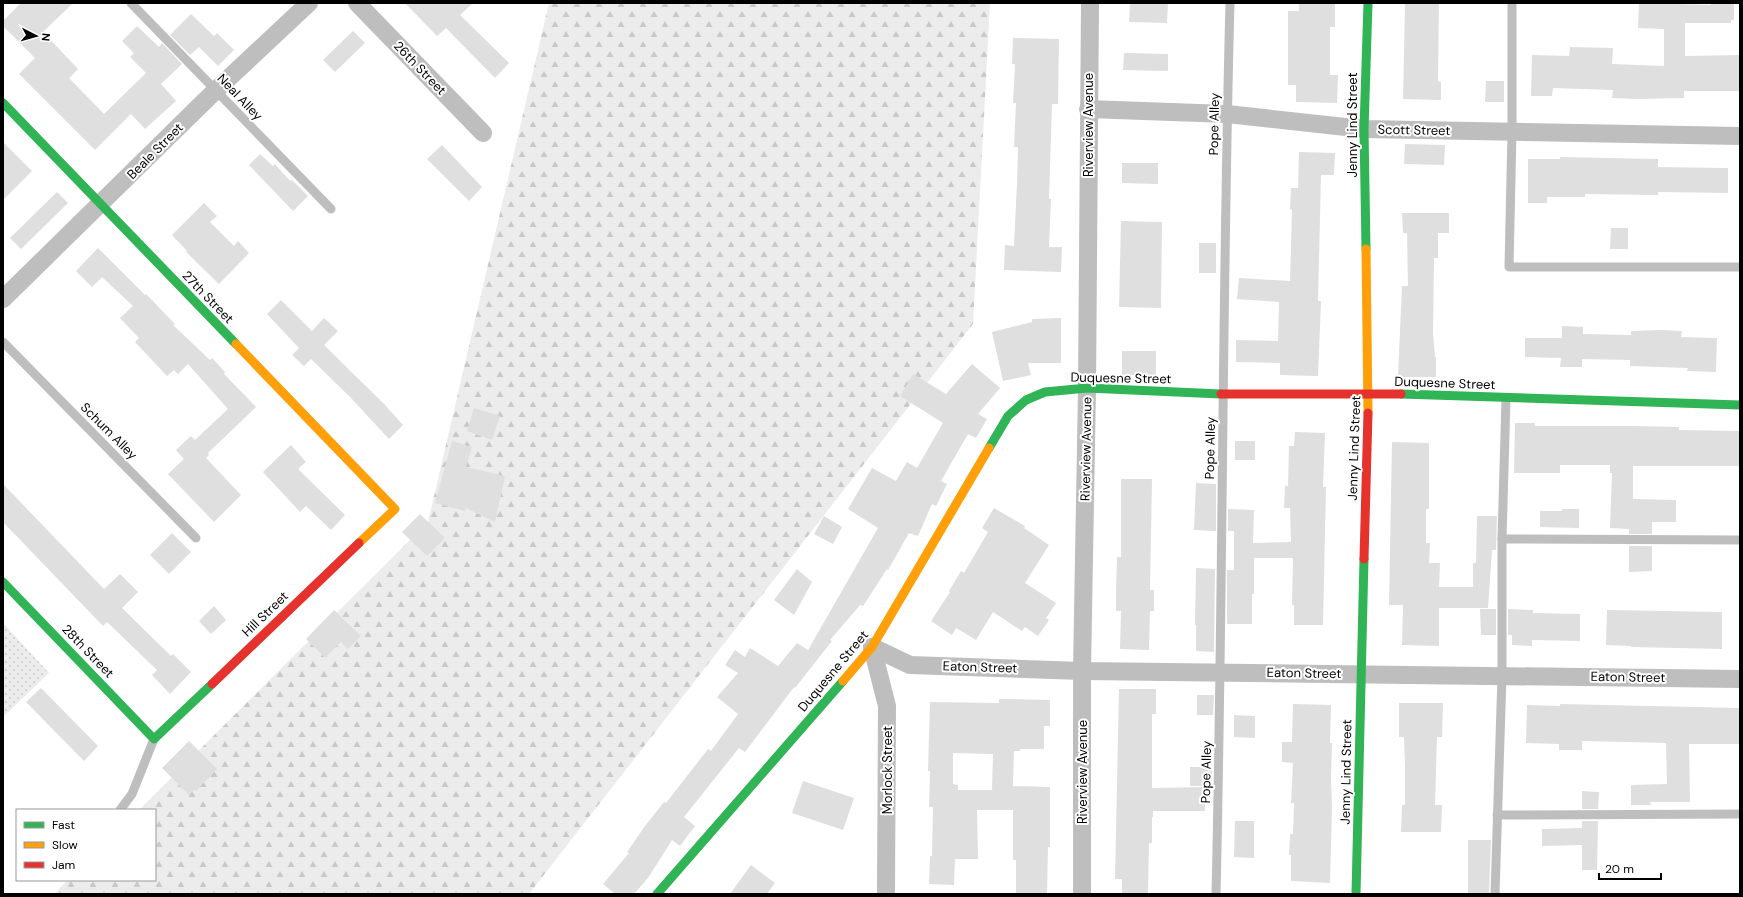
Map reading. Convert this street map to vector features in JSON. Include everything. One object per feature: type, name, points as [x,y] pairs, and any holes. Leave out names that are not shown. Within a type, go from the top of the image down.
[{"type":"street","name":"Beale Street","points":[[3,299],[216,90],[309,3]]},
{"type":"street","name":"26th Street","points":[[357,3],[483,133]]},
{"type":"street","name":"Riverview Avenue","points":[[1082,894],[1082,671],[1087,388],[1090,3]]},
{"type":"street","name":"Jenny Lind Street","points":[[1356,894],[1360,674],[1369,393],[1364,129],[1368,3]]},
{"type":"street","name":"27th Street","points":[[3,103],[395,509]]},
{"type":"street","name":"Scott Street","points":[[1088,109],[1227,114],[1364,129],[1740,136]]},
{"type":"street","name":"Duquesne Street","points":[[657,894],[872,648],[1008,416],[1026,400],[1045,392],[1087,388],[1224,394],[1369,393],[1740,405]]},
{"type":"street","name":"Hill Street","points":[[154,739],[395,509]]},
{"type":"street","name":"28th Street","points":[[3,582],[154,739]]},
{"type":"street","name":"Eaton Street","points":[[872,648],[910,665],[1082,671],[1740,679]]},
{"type":"street","name":"Morlock Street","points":[[872,648],[887,706],[886,894]]},
{"type":"lane","name":"Neal Alley","points":[[131,3],[331,209]]},
{"type":"lane","name":"Pope Alley","points":[[1216,894],[1221,672],[1227,114],[1230,3]]},
{"type":"lane","points":[[1512,3],[1512,132],[1509,267],[1740,267]]},
{"type":"lane","name":"Schum Alley","points":[[3,342],[196,538]]},
{"type":"lane","points":[[1495,894],[1502,676],[1502,539],[1506,398]]},
{"type":"lane","points":[[1502,539],[1740,540]]},
{"type":"lane","points":[[121,809],[132,794],[154,739]]},
{"type":"lane","points":[[1497,815],[1740,814]]},
{"type":"green space","points":[[549,3],[990,3],[973,324],[529,894],[54,894],[67,881],[156,881],[156,809],[140,809],[428,522]]},
{"type":"green space","points":[[3,623],[49,673],[3,717]]},
{"type":"building","points":[[21,3],[73,3],[43,32],[78,69],[69,78],[104,114],[146,73],[130,57],[134,53],[122,41],[137,26],[159,47],[162,43],[182,64],[161,84],[176,101],[145,129],[131,114],[95,150],[19,74],[35,58],[3,26],[3,21]]},
{"type":"building","points":[[405,3],[473,3],[460,15],[509,63],[495,78],[446,28],[437,36]]},
{"type":"building","points":[[1130,3],[1168,3],[1167,23],[1129,22]]},
{"type":"building","points":[[1299,3],[1335,3],[1335,27],[1330,27],[1330,75],[1338,75],[1337,103],[1296,102],[1296,85],[1288,85],[1288,11],[1299,11]]},
{"type":"building","points":[[1405,3],[1439,3],[1438,81],[1441,82],[1441,100],[1403,99]]},
{"type":"building","points":[[1639,3],[1711,5],[1711,3],[1734,3],[1734,20],[1731,20],[1731,23],[1685,23],[1685,56],[1740,55],[1740,91],[1684,91],[1684,98],[1636,99],[1612,98],[1613,90],[1553,88],[1552,96],[1531,96],[1532,55],[1569,56],[1570,47],[1613,48],[1612,64],[1664,66],[1664,29],[1638,28]]},
{"type":"building","points":[[191,14],[214,36],[217,33],[234,50],[218,66],[199,47],[190,55],[170,35]]},
{"type":"building","points":[[353,31],[365,43],[335,72],[323,60]]},
{"type":"building","points":[[1013,38],[1059,39],[1058,104],[1052,104],[1049,247],[1062,247],[1061,272],[1004,270],[1005,245],[1014,246],[1017,183],[1018,147],[1014,147],[1016,103],[1013,103],[1015,64],[1012,64]]},
{"type":"building","points":[[1124,53],[1168,54],[1168,71],[1123,70]]},
{"type":"building","points":[[1486,81],[1504,81],[1504,102],[1485,102]]},
{"type":"building","points":[[3,142],[32,171],[3,200]]},
{"type":"building","points":[[1405,144],[1445,145],[1444,165],[1404,164]]},
{"type":"building","points":[[442,145],[482,187],[469,201],[427,159]]},
{"type":"building","points":[[1299,152],[1335,153],[1334,175],[1321,175],[1318,301],[1321,301],[1318,376],[1280,375],[1280,363],[1236,362],[1236,340],[1278,341],[1279,302],[1237,299],[1239,278],[1290,281],[1292,210],[1290,209],[1291,188],[1298,188]]},
{"type":"building","points":[[260,154],[273,166],[275,164],[290,181],[292,180],[308,196],[293,211],[249,165]]},
{"type":"building","points":[[1560,157],[1658,159],[1658,167],[1728,168],[1728,193],[1658,192],[1658,195],[1585,194],[1585,197],[1547,197],[1547,203],[1528,203],[1528,159],[1560,159]]},
{"type":"building","points":[[1122,163],[1158,163],[1158,184],[1122,183]]},
{"type":"building","points":[[57,192],[68,203],[21,249],[10,238]]},
{"type":"building","points":[[204,203],[217,216],[210,222],[234,246],[238,241],[249,253],[219,284],[186,252],[187,251],[172,235]]},
{"type":"building","points":[[1402,213],[1449,213],[1449,233],[1438,233],[1438,258],[1434,258],[1433,333],[1436,357],[1436,377],[1398,377],[1402,286],[1408,286],[1407,233],[1403,233]]},
{"type":"building","points":[[1121,221],[1162,222],[1161,308],[1119,307]]},
{"type":"building","points":[[1611,228],[1628,228],[1628,249],[1610,249]]},
{"type":"building","points":[[1199,243],[1216,243],[1216,273],[1199,273]]},
{"type":"building","points":[[98,248],[145,295],[146,294],[175,324],[173,325],[210,360],[212,358],[225,372],[224,374],[256,407],[208,453],[209,455],[206,458],[241,495],[214,522],[168,474],[184,459],[176,450],[191,436],[195,440],[228,409],[188,364],[178,374],[174,370],[167,376],[135,342],[139,338],[120,318],[133,306],[102,277],[92,287],[76,271]]},
{"type":"building","points":[[281,300],[312,331],[324,318],[338,331],[324,345],[384,404],[403,425],[389,439],[351,398],[311,359],[304,366],[292,355],[299,348],[267,314]]},
{"type":"building","points":[[1061,318],[1061,363],[1028,363],[1031,375],[1003,381],[992,332],[1032,322],[1032,319]]},
{"type":"building","points":[[1562,326],[1583,327],[1583,334],[1631,335],[1631,331],[1660,330],[1682,331],[1681,337],[1717,338],[1716,372],[1687,371],[1688,368],[1630,366],[1630,360],[1582,359],[1582,367],[1560,367],[1561,358],[1525,357],[1525,338],[1562,338]]},
{"type":"building","points":[[1122,351],[1156,351],[1156,375],[1122,375]]},
{"type":"building","points":[[972,364],[1000,388],[978,414],[987,419],[976,438],[968,434],[941,481],[947,484],[936,506],[932,504],[918,536],[909,533],[888,570],[887,569],[863,606],[860,605],[830,640],[832,641],[795,688],[794,687],[745,752],[739,748],[684,817],[695,826],[680,846],[672,840],[648,878],[634,894],[615,894],[603,884],[629,853],[627,852],[664,802],[666,803],[708,749],[711,751],[738,714],[717,697],[738,673],[725,665],[735,650],[745,657],[750,648],[778,666],[797,643],[808,650],[878,528],[848,509],[872,468],[896,481],[907,462],[917,468],[943,423],[900,396],[913,374],[946,394]]},
{"type":"building","points":[[474,408],[500,416],[492,440],[467,431]]},
{"type":"building","points":[[1515,423],[1535,423],[1535,426],[1679,427],[1679,430],[1740,431],[1740,466],[1633,466],[1633,499],[1676,500],[1676,522],[1652,522],[1652,534],[1629,534],[1629,529],[1610,528],[1612,473],[1610,473],[1610,465],[1560,465],[1560,473],[1514,473]]},
{"type":"building","points":[[1295,432],[1325,433],[1323,487],[1326,487],[1323,625],[1294,625],[1294,605],[1292,605],[1293,558],[1254,558],[1252,624],[1227,624],[1227,570],[1234,570],[1234,531],[1228,531],[1228,509],[1254,510],[1253,543],[1291,542],[1290,508],[1284,508],[1285,486],[1288,486],[1289,446],[1294,446]]},
{"type":"building","points":[[452,441],[472,447],[466,467],[505,476],[495,522],[466,508],[465,511],[435,503]]},
{"type":"building","points":[[1235,441],[1255,441],[1255,460],[1235,460]]},
{"type":"building","points":[[1392,442],[1429,443],[1429,509],[1426,509],[1426,543],[1430,543],[1429,563],[1440,563],[1439,587],[1473,587],[1473,563],[1476,563],[1477,516],[1497,516],[1496,550],[1492,550],[1488,608],[1439,608],[1439,646],[1402,645],[1403,605],[1389,605]]},
{"type":"building","points":[[291,445],[306,462],[298,469],[345,515],[331,530],[306,506],[300,512],[263,472]]},
{"type":"building","points":[[1121,479],[1152,479],[1150,590],[1154,590],[1154,611],[1150,611],[1149,650],[1120,649],[1121,611],[1116,611],[1116,590],[1117,557],[1121,557]]},
{"type":"building","points":[[1196,483],[1216,484],[1216,531],[1194,530]]},
{"type":"building","points":[[3,484],[104,589],[120,574],[138,592],[122,608],[171,656],[173,654],[191,672],[170,694],[152,675],[157,670],[107,622],[103,626],[3,522]]},
{"type":"building","points":[[994,508],[1025,526],[1024,528],[1049,545],[1025,583],[1056,603],[1046,618],[1049,620],[1038,636],[1025,627],[1022,631],[993,612],[976,640],[956,628],[952,635],[931,621],[950,592],[949,591],[961,571],[964,573],[988,532],[982,528]]},
{"type":"building","points":[[1562,509],[1579,509],[1579,528],[1540,527],[1540,511],[1562,511]]},
{"type":"building","points":[[420,514],[445,538],[427,556],[402,532]]},
{"type":"building","points":[[824,516],[842,527],[833,544],[814,534]]},
{"type":"building","points":[[172,533],[191,552],[169,574],[150,555]]},
{"type":"building","points":[[1629,546],[1652,546],[1652,571],[1629,572]]},
{"type":"building","points":[[1196,568],[1215,569],[1214,652],[1196,651]]},
{"type":"building","points":[[797,569],[812,582],[794,615],[774,600]]},
{"type":"building","points":[[214,606],[226,620],[211,634],[199,621]]},
{"type":"building","points":[[1480,609],[1496,609],[1496,635],[1481,635]]},
{"type":"building","points":[[1508,609],[1533,610],[1533,613],[1580,614],[1580,641],[1532,640],[1532,646],[1512,645],[1512,635],[1508,635]]},
{"type":"building","points":[[334,610],[361,636],[348,649],[341,642],[325,658],[306,639]]},
{"type":"building","points":[[1607,610],[1722,612],[1722,649],[1606,645]]},
{"type":"building","points":[[41,688],[98,746],[84,761],[26,702]]},
{"type":"building","points":[[1119,689],[1156,689],[1156,714],[1152,714],[1152,788],[1205,787],[1205,811],[1153,811],[1152,843],[1149,843],[1148,894],[1122,894],[1122,879],[1115,879]]},
{"type":"building","points":[[1197,695],[1214,695],[1213,715],[1197,715]]},
{"type":"building","points":[[999,699],[1050,700],[1050,726],[1044,726],[1044,749],[1020,749],[1020,751],[1014,751],[1013,786],[1050,787],[1050,847],[1048,847],[1047,894],[1016,894],[1016,860],[1013,860],[1013,810],[977,810],[978,859],[955,859],[954,885],[929,884],[930,856],[932,856],[933,807],[929,807],[930,771],[928,771],[930,702],[999,703]],"holes":[[[953,753],[993,754],[992,790],[958,790],[958,785],[953,784]]]},
{"type":"building","points":[[1399,703],[1443,703],[1442,737],[1437,737],[1435,805],[1442,805],[1441,832],[1401,832],[1402,805],[1405,805],[1405,766],[1404,737],[1399,737]]},
{"type":"building","points":[[1293,704],[1331,705],[1330,743],[1332,743],[1332,808],[1330,883],[1291,881],[1291,855],[1289,855],[1290,834],[1293,834],[1294,803],[1291,803],[1293,763],[1282,762],[1282,742],[1292,742]]},
{"type":"building","points":[[1560,704],[1740,708],[1740,744],[1689,744],[1690,802],[1650,802],[1651,805],[1631,805],[1631,785],[1667,784],[1666,743],[1582,741],[1582,750],[1559,750],[1559,744],[1526,743],[1527,705],[1560,706]]},
{"type":"building","points":[[1234,715],[1255,716],[1255,738],[1234,737]]},
{"type":"building","points":[[189,741],[217,769],[196,791],[194,790],[189,795],[162,768]]},
{"type":"building","points":[[1190,767],[1212,767],[1212,786],[1190,786]]},
{"type":"building","points":[[803,781],[854,798],[843,830],[792,813]]},
{"type":"building","points":[[1582,791],[1599,792],[1598,809],[1582,809]]},
{"type":"building","points":[[1235,821],[1254,821],[1254,858],[1234,857]]},
{"type":"building","points":[[1582,821],[1598,821],[1597,870],[1582,870],[1582,845],[1542,846],[1542,829],[1582,828]]},
{"type":"building","points":[[1468,840],[1491,840],[1489,894],[1468,894]]},
{"type":"building","points":[[751,865],[775,883],[767,894],[730,894]]},
{"type":"traffic: fast","points":[[1366,249],[1364,129],[1368,3]]},
{"type":"traffic: fast","points":[[3,103],[236,344]]},
{"type":"traffic: fast","points":[[989,448],[1008,416],[1026,400],[1045,392],[1087,388],[1221,394]]},
{"type":"traffic: fast","points":[[1401,394],[1740,405]]},
{"type":"traffic: fast","points":[[1356,894],[1364,559]]},
{"type":"traffic: fast","points":[[3,582],[154,739],[212,684]]},
{"type":"traffic: fast","points":[[657,894],[843,681]]},
{"type":"traffic: slow","points":[[1366,249],[1368,413]]},
{"type":"traffic: slow","points":[[236,344],[395,509],[359,543]]},
{"type":"traffic: slow","points":[[843,681],[872,647],[989,448]]},
{"type":"traffic: jam","points":[[1221,394],[1401,394]]},
{"type":"traffic: jam","points":[[1364,559],[1368,413]]},
{"type":"traffic: jam","points":[[212,684],[359,543]]}]
